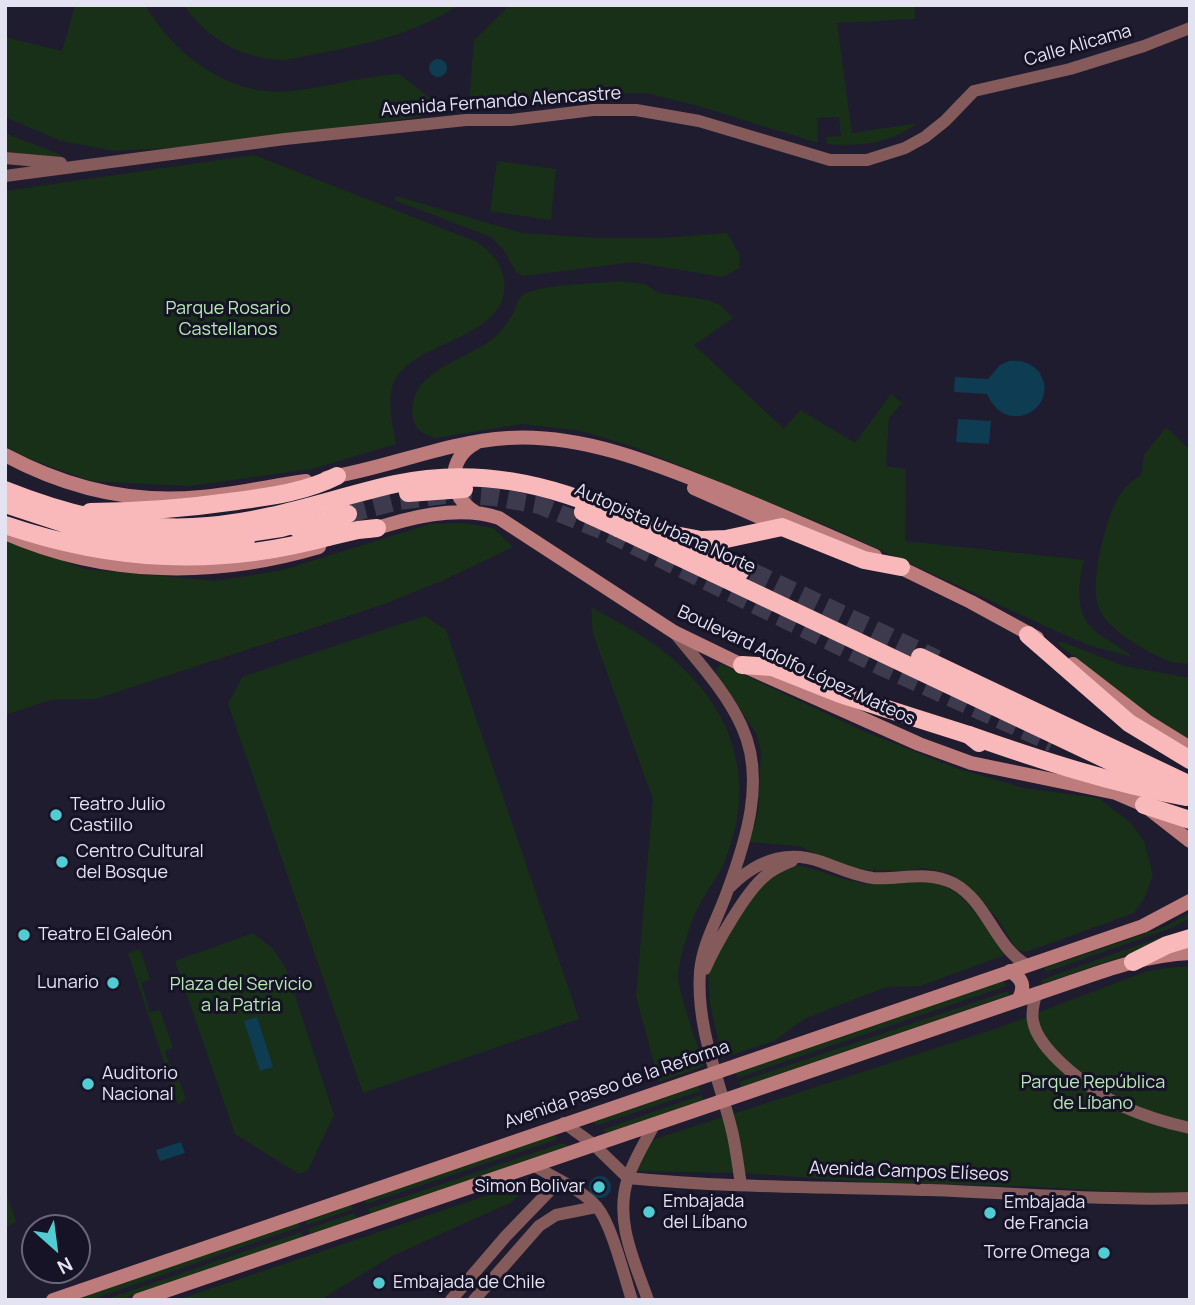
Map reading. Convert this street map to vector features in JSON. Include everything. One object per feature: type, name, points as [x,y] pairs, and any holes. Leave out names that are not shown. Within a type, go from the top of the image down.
[{"type":"highway","points":[[90,512],[127,512],[244,500],[310,488],[337,476]]},
{"type":"highway","name":"Autopista Urbana Norte","points":[[5,490],[73,515],[146,527],[175,528],[247,522],[279,516],[394,484],[436,477],[471,477],[532,484],[568,494],[654,531],[1188,794]]},
{"type":"highway","points":[[5,484],[27,494],[90,512],[125,519],[167,522],[214,520],[297,506],[373,484]]},
{"type":"highway","name":"Autopista Urbana Norte","points":[[5,504],[82,529],[117,536],[184,539],[257,533],[421,491],[468,489],[506,492],[542,499],[587,514],[1188,794]]},
{"type":"highway","points":[[5,511],[47,525],[99,537],[165,544],[235,542],[348,514]]},
{"type":"highway","points":[[5,511],[12,536]]},
{"type":"highway","points":[[5,525],[84,547],[152,556],[233,555],[281,549],[358,530],[377,528]]},
{"type":"highway","points":[[654,531],[713,540],[782,527],[864,560],[901,568]]},
{"type":"highway","points":[[1028,635],[1129,723],[1190,760]]},
{"type":"highway","points":[[742,664],[772,667],[881,708],[1045,761],[1128,785],[1188,794]]},
{"type":"highway","points":[[969,735],[984,746],[1103,784],[1116,793]]},
{"type":"highway","points":[[1019,758],[1045,761]]},
{"type":"highway","points":[[1144,805],[1190,820]]},
{"type":"highway","points":[[1133,962],[1187,946]]},
{"type":"main road","points":[[5,455],[33,470],[69,483],[107,493],[170,499],[200,497],[337,476],[441,448],[484,441],[536,438],[573,442],[667,470],[820,531],[994,613],[1028,635],[1048,643],[1148,722],[1190,748]]},
{"type":"main road","points":[[475,512],[458,497],[453,476],[461,456],[471,446],[484,441]]},
{"type":"main road","points":[[667,470],[710,497],[782,527]]},
{"type":"main road","name":"Boulevard Adolfo López Mateos","points":[[12,536],[47,549],[97,562],[191,570],[253,564],[286,557],[410,520],[475,512],[499,518],[674,632],[742,664],[919,744],[971,763],[1116,793],[1144,805],[1182,832],[1190,841]]},
{"type":"main road","name":"Avenida Paseo de la Reforma","points":[[53,1300],[1143,926],[1190,901]]},
{"type":"main road","points":[[139,1300],[1133,962]]},
{"type":"main road","points":[[1010,971],[1023,983],[1019,999]]},
{"type":"street","name":"Calle Alicama","points":[[974,91],[1070,69],[1190,28]]},
{"type":"street","name":"Avenida Fernando Alencastre","points":[[5,176],[324,135],[466,120],[511,120],[593,110],[636,110],[699,121],[830,160],[867,160],[905,148],[925,137],[974,91]]},
{"type":"street","name":"Avenida Fernando Alencastre","points":[[5,158],[86,164]]},
{"type":"street","points":[[674,632],[726,699],[742,726],[752,761],[750,814],[728,890],[704,952],[700,982],[701,1013],[714,1073],[732,1129],[741,1185]]},
{"type":"street","points":[[728,890],[744,872],[764,862],[782,858],[806,858],[863,876],[930,876],[954,884],[983,910],[1009,952],[1027,965]]},
{"type":"street","points":[[700,982],[716,947],[758,882],[782,865],[806,858]]},
{"type":"street","points":[[1036,994],[1032,1013],[1034,1027],[1062,1063],[1105,1098],[1157,1120],[1190,1128]]},
{"type":"street","points":[[564,1123],[593,1144],[628,1178]]},
{"type":"street","points":[[648,1300],[625,1236],[623,1213],[628,1178],[654,1123]]},
{"type":"street","points":[[533,1165],[560,1180],[596,1206],[611,1238],[632,1300]]},
{"type":"street","name":"Avenida Campos Elíseos","points":[[628,1178],[741,1185],[1144,1200],[1190,1199]]},
{"type":"street","points":[[451,1300],[506,1236],[560,1180]]},
{"type":"street","points":[[474,1300],[539,1226],[556,1215],[596,1206]]},
{"type":"green space","points":[[75,5],[145,5],[171,41],[188,56],[226,80],[247,88],[292,91],[399,74],[434,101],[436,107],[429,114],[419,117],[204,146],[114,151],[61,141],[5,117],[5,37],[62,51]]},
{"type":"green space","points":[[184,5],[459,5],[396,35],[285,60],[255,56],[227,45],[203,28]]},
{"type":"green space","points":[[510,5],[915,5],[915,19],[837,23],[852,133],[918,123],[886,139],[839,145],[827,144],[826,137],[841,136],[839,117],[817,118],[818,142],[815,142],[695,105],[646,93],[585,93],[471,107],[469,103],[474,40]]},
{"type":"green space","points":[[5,133],[61,155],[62,159],[5,152]]},
{"type":"green space","name":"Parque Rosario Castellanos","points":[[254,155],[477,242],[491,253],[501,268],[504,280],[503,299],[494,313],[481,325],[411,363],[398,375],[390,399],[396,444],[312,469],[189,486],[91,481],[24,457],[5,446],[5,191]]},
{"type":"green space","points":[[497,161],[556,169],[551,220],[490,211]]},
{"type":"green space","points":[[396,196],[522,233],[596,238],[662,238],[727,233],[740,255],[739,268],[723,277],[633,262],[524,276],[516,272],[504,250],[491,237],[394,200]]},
{"type":"green space","points":[[618,281],[645,284],[658,293],[708,300],[720,305],[733,318],[694,345],[784,429],[800,410],[855,443],[891,394],[902,403],[889,418],[886,466],[906,469],[905,541],[1084,560],[1079,595],[1082,613],[1096,632],[1132,657],[1088,645],[839,531],[631,446],[582,431],[522,424],[435,438],[418,429],[413,418],[413,402],[418,389],[427,378],[494,337],[508,322],[523,295],[546,288]]},
{"type":"green space","points":[[1166,427],[1190,450],[1190,664],[1169,661],[1130,641],[1105,618],[1097,600],[1099,556],[1111,513],[1124,490],[1141,475],[1144,455]]},
{"type":"green space","points":[[464,523],[493,528],[513,547],[444,580],[310,629],[96,699],[50,700],[5,715],[5,539],[85,569],[216,581],[283,570],[430,524]]},
{"type":"green space","points":[[591,607],[659,648],[684,669],[705,692],[721,717],[732,744],[738,771],[739,801],[734,831],[724,863],[692,921],[678,975],[684,1005],[704,1066],[659,1082],[636,996],[653,799],[593,634]]},
{"type":"green space","points":[[425,616],[446,630],[579,1019],[363,1093],[228,704],[242,677]]},
{"type":"green space","points":[[1060,641],[1124,666],[1190,678],[1190,740],[1134,705],[1058,644]]},
{"type":"green space","points":[[721,664],[863,731],[956,768],[1024,788],[1098,798],[1130,822],[1144,841],[1153,875],[1145,897],[1134,913],[1026,952],[1017,950],[997,918],[972,891],[951,874],[924,868],[902,871],[841,866],[799,846],[749,842],[758,813],[761,752],[757,735],[715,671]]},
{"type":"green space","points":[[794,865],[861,883],[926,880],[940,884],[963,899],[1005,955],[920,986],[886,987],[804,1019],[774,1041],[722,1058],[710,1004],[708,970],[724,929],[771,874]]},
{"type":"green space","points":[[1190,913],[1190,918],[1171,928],[1046,972],[1044,968],[1164,927]]},
{"type":"green space","points":[[1190,930],[1042,984],[1041,980],[1167,935]]},
{"type":"green space","name":"Plaza del Servicio a la Patria","points":[[253,933],[273,949],[286,968],[334,1115],[308,1170],[299,1174],[235,1134],[175,961]]},
{"type":"green space","points":[[140,949],[150,979],[141,983],[150,1012],[160,1010],[173,1048],[165,1051],[169,1064],[179,1069],[182,1075],[178,1077],[186,1099],[178,1105],[128,953]]},
{"type":"green space","name":"Parque República de Líbano","points":[[1190,967],[1190,1192],[1143,1193],[1024,1186],[879,1183],[746,1173],[636,1171],[649,1141],[998,1028],[1147,971]]},
{"type":"green space","points":[[1004,981],[1006,986],[737,1078],[736,1073]]},
{"type":"green space","points":[[1008,991],[1009,995],[741,1087],[739,1082]]},
{"type":"green space","points":[[699,1086],[700,1091],[597,1125],[593,1122]]},
{"type":"green space","points":[[701,1095],[703,1100],[607,1133],[602,1130]]},
{"type":"green space","points":[[553,1135],[558,1139],[366,1204],[365,1199]]},
{"type":"green space","points":[[563,1143],[568,1146],[370,1214],[368,1209]]},
{"type":"green space","points":[[533,1180],[512,1202],[392,1256],[320,1300],[177,1300]]},
{"type":"green space","points":[[5,1189],[16,1222],[7,1227]]},
{"type":"green space","points":[[351,1204],[353,1209],[307,1225],[305,1220]]},
{"type":"green space","points":[[354,1213],[356,1218],[310,1234],[308,1229]]},
{"type":"green space","points":[[298,1222],[300,1227],[90,1300],[73,1300]]},
{"type":"green space","points":[[301,1232],[303,1237],[119,1300],[104,1300]]},
{"type":"water","points":[[438,59],[444,62],[447,68],[444,74],[438,77],[432,74],[429,68],[432,62]]},
{"type":"water","points":[[1009,361],[1021,361],[1032,366],[1039,372],[1044,385],[1038,406],[1029,413],[1007,415],[996,408],[987,394],[954,392],[955,377],[988,379],[1000,365]]},
{"type":"water","points":[[958,419],[991,421],[989,444],[956,442]]},
{"type":"water","points":[[257,1017],[273,1067],[260,1071],[244,1021]]},
{"type":"water","points":[[181,1142],[185,1153],[160,1161],[156,1150]]},
{"type":"water","points":[[596,1176],[604,1176],[611,1183],[611,1191],[604,1198],[596,1198],[589,1191],[589,1183]]},
{"type":"tunnel","points":[[348,514],[399,501],[454,494],[494,497],[539,505],[606,532],[880,666],[1052,743]]},
{"type":"tunnel","points":[[728,560],[937,659]]},
{"type":"place","name":"Teatro Julio Castillo","points":[[56,815]]},
{"type":"place","name":"Centro Cultural del Bosque","points":[[62,862]]},
{"type":"place","name":"Teatro El Galeón","points":[[24,935]]},
{"type":"place","name":"Lunario","points":[[113,983]]},
{"type":"place","name":"Auditorio Nacional","points":[[88,1084]]},
{"type":"place","name":"Simon Bolivar","points":[[599,1187]]},
{"type":"place","name":"Embajada del Líbano","points":[[649,1212]]},
{"type":"place","name":"Embajada de Francia","points":[[990,1213]]},
{"type":"place","name":"Torre Omega","points":[[1104,1253]]},
{"type":"place","name":"Embajada de Chile","points":[[379,1283]]}]
